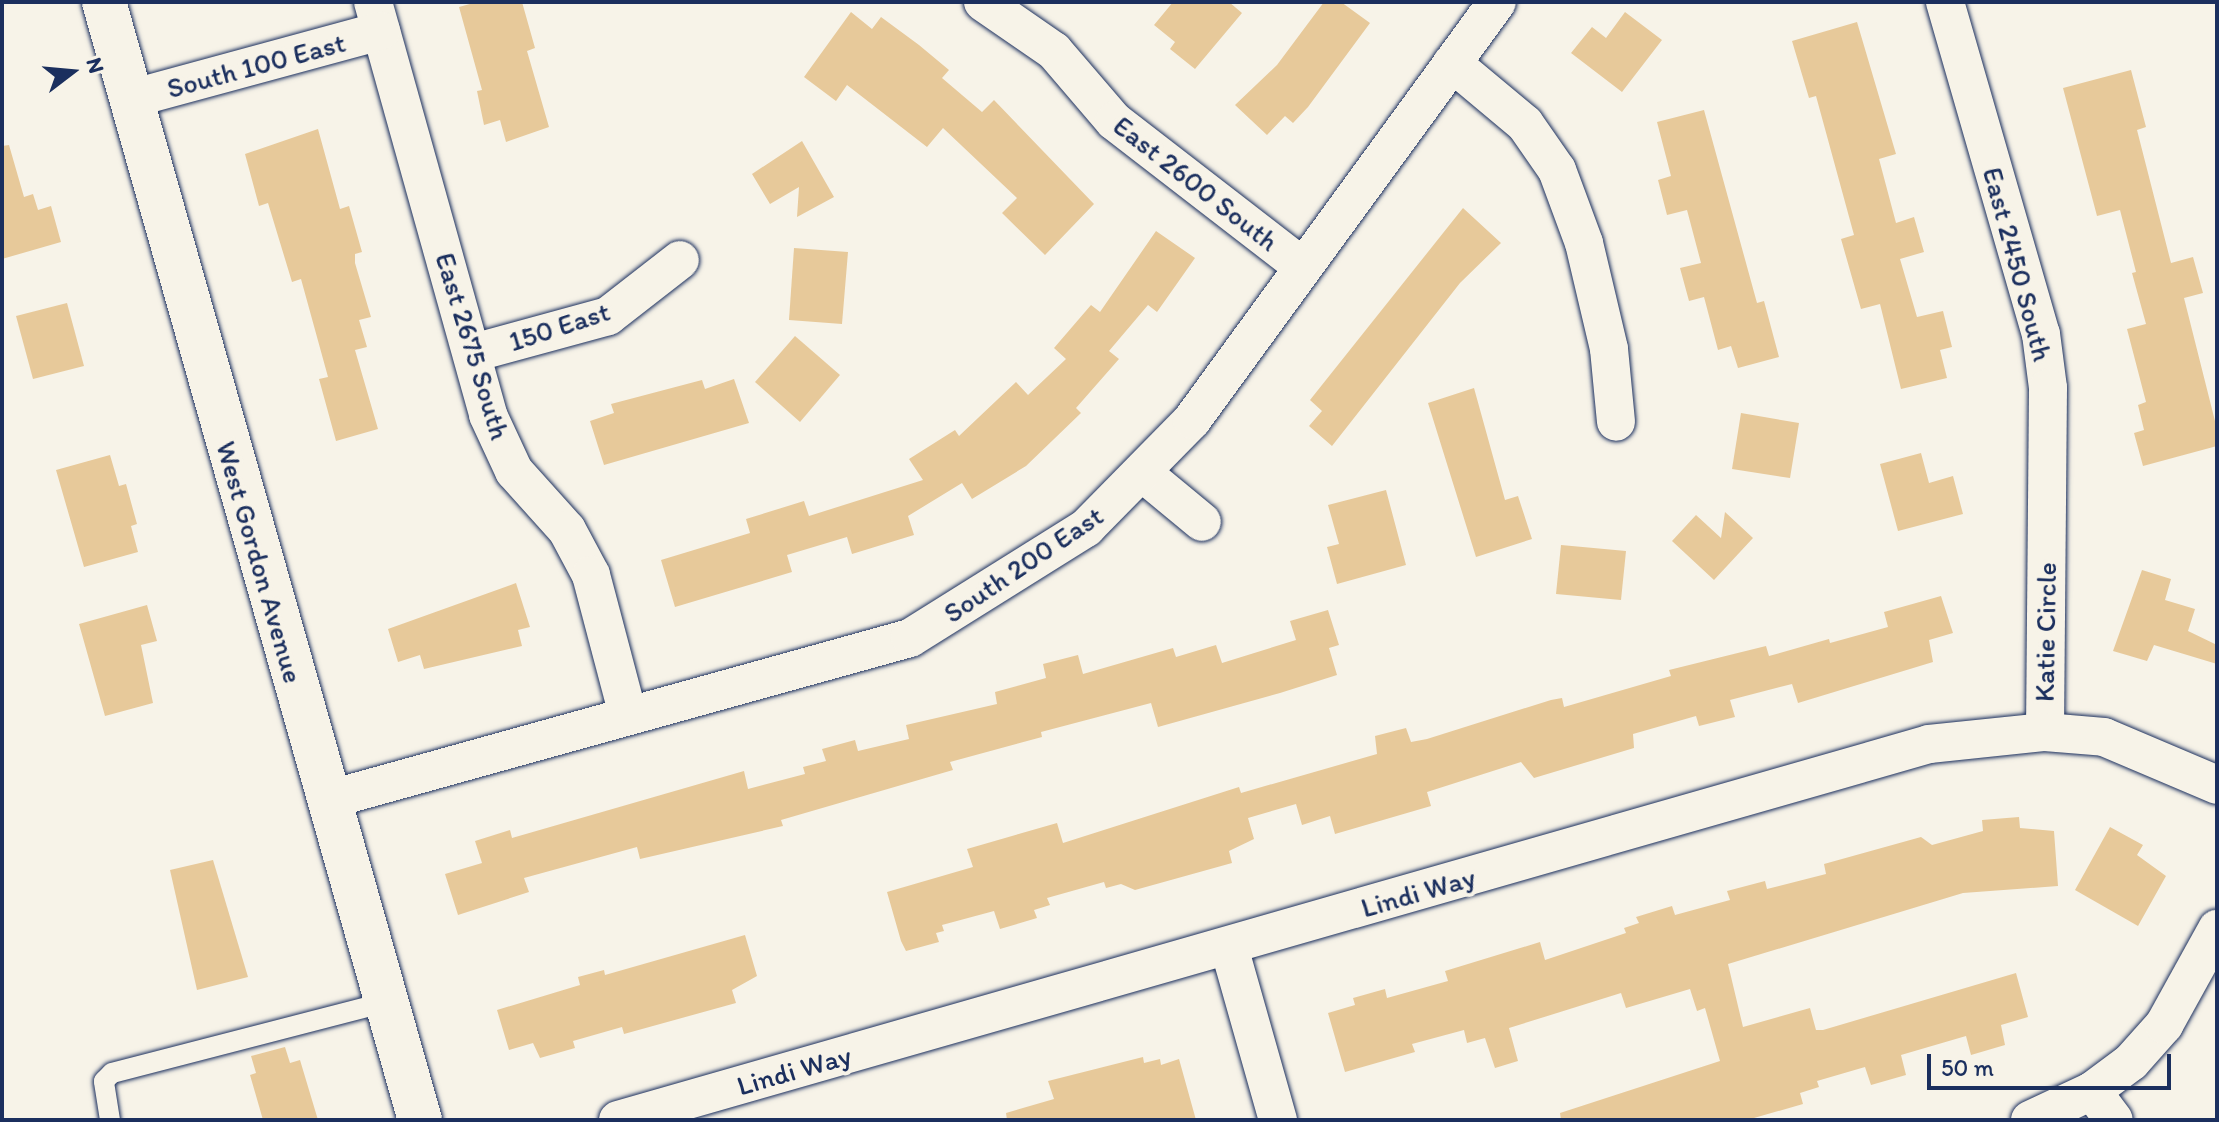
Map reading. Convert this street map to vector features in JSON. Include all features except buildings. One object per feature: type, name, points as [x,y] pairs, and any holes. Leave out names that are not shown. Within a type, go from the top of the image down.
[{"type":"main road","name":"West Gordon Avenue","points":[[104,2],[327,800],[420,1120]]},
{"type":"street","name":"East 2600 South","points":[[983,2],[1054,51],[1114,121],[1303,267]]},
{"type":"street","name":"South 200 East","points":[[327,800],[910,638],[1086,528],[1144,474],[1192,420],[1497,2]]},
{"type":"street","name":"East 2450 South","points":[[1945,2],[2041,334],[2048,388],[2047,533]]},
{"type":"street","name":"South 100 East","points":[[130,99],[377,17]]},
{"type":"street","name":"East 2675 South","points":[[377,17],[488,415],[514,471],[567,530],[591,575],[628,715]]},
{"type":"street","points":[[1452,63],[1525,124],[1557,170],[1588,258],[1609,349],[1616,422]]},
{"type":"street","name":"150 East","points":[[473,353],[608,316],[680,260]]},
{"type":"street","points":[[1144,474],[1202,522]]},
{"type":"street","name":"Katie Circle","points":[[2045,732],[2047,533]]},
{"type":"street","name":"Lindi Way","points":[[618,1120],[1929,744],[2045,732],[2104,737],[2217,785]]},
{"type":"street","points":[[2030,1120],[2103,1106],[2131,1062],[2164,1025],[2217,929]]},
{"type":"street","points":[[1229,947],[1278,1120]]},
{"type":"lane","points":[[110,1120],[104,1081],[112,1073],[386,1002]]}]
